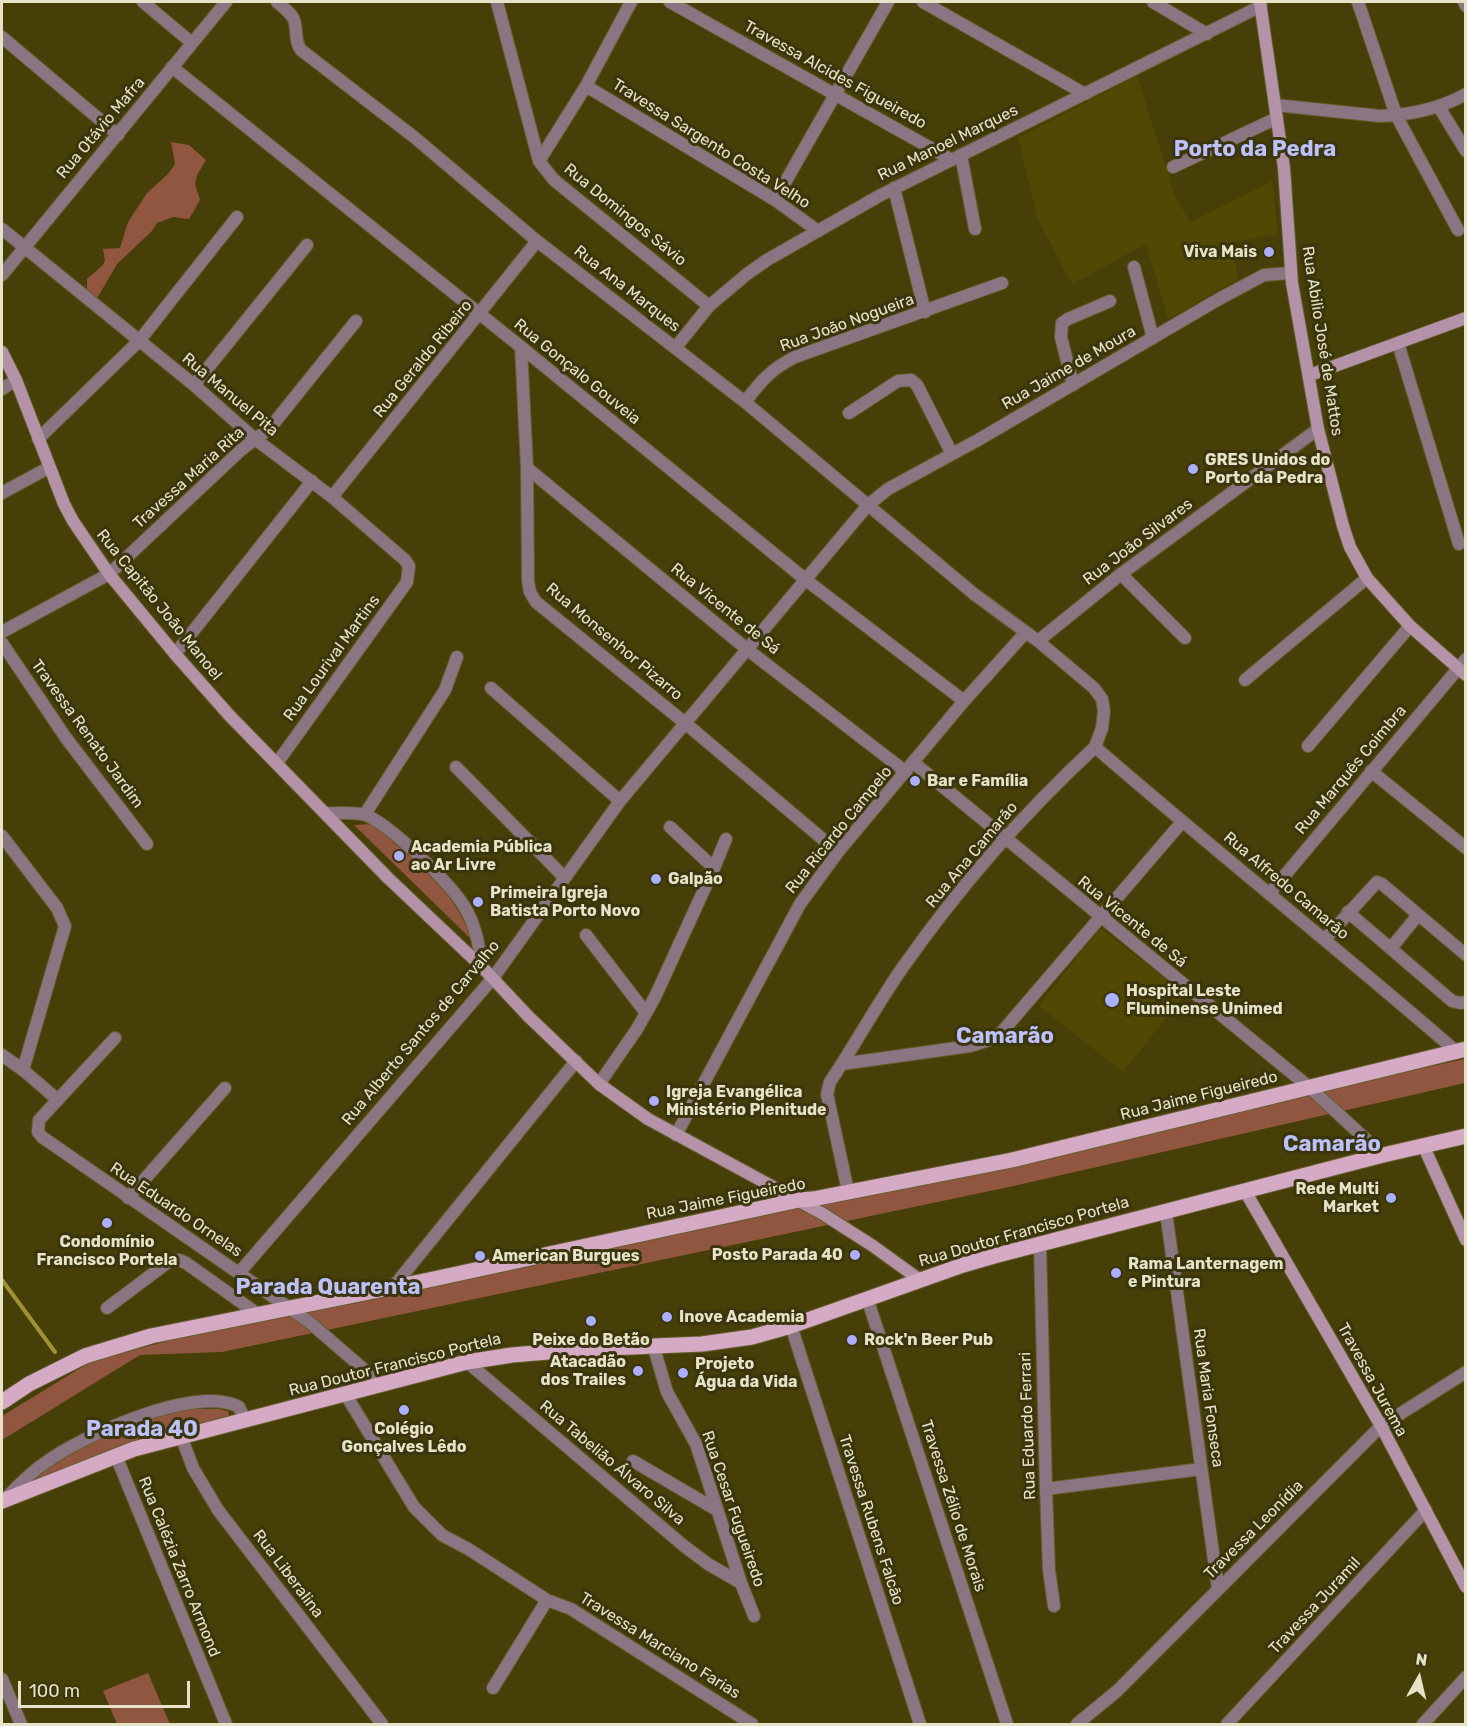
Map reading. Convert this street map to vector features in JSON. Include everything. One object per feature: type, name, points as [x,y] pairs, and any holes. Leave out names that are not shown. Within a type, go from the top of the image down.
[{"type":"main road","name":"Rua Abilio José de Mattos","points":[[1260,4],[1284,168],[1291,273],[1318,429],[1343,526],[1350,547],[1368,578],[1410,626],[1463,667]]},
{"type":"main road","points":[[1310,375],[1466,318]]},
{"type":"main road","name":"Rua Capitão João Manoel","points":[[2,352],[16,380],[48,468],[73,521],[110,574],[175,654],[229,715],[388,878],[482,967],[528,1016],[599,1084],[648,1119],[799,1200],[873,1246],[920,1280]]},
{"type":"main road","name":"Rua Jaime Figueiredo","points":[[2,1402],[58,1367],[110,1347],[151,1336],[292,1309],[799,1200],[1012,1160],[1461,1051]]},
{"type":"main road","name":"Rua Doutor Francisco Portela","points":[[4,1499],[116,1456],[182,1436],[467,1362],[546,1352],[654,1348],[732,1341],[791,1326],[963,1265],[1383,1155],[1466,1136]]},
{"type":"main road","points":[[1423,1145],[1466,1240]]},
{"type":"main road","name":"Travessa Jurema","points":[[1245,1191],[1381,1426],[1466,1587]]},
{"type":"street","points":[[143,2],[192,44]]},
{"type":"street","name":"Rua Otávio Mafra","points":[[2,275],[226,2]]},
{"type":"street","name":"Rua Ana Marques","points":[[277,2],[292,16],[295,22],[297,46],[301,50],[396,122],[537,241],[745,402],[974,594],[1026,633]]},
{"type":"street","name":"Rua Domingos Sávio","points":[[497,2],[539,161],[554,180],[709,306]]},
{"type":"street","points":[[539,161],[586,86],[632,2]]},
{"type":"street","name":"Travessa Alcides Figueiredo","points":[[670,2],[956,158]]},
{"type":"street","points":[[775,200],[888,2]]},
{"type":"street","points":[[923,2],[1085,94]]},
{"type":"street","points":[[1153,2],[1207,34]]},
{"type":"street","points":[[1358,2],[1396,115],[1458,230]]},
{"type":"street","name":"Rua Manoel Marques","points":[[676,347],[709,306],[754,269],[818,231],[894,188],[1207,34],[1260,4]]},
{"type":"street","points":[[2,37],[118,135]]},
{"type":"street","name":"Rua Gonçalo Gouveia","points":[[172,67],[521,347],[806,580],[963,701]]},
{"type":"street","name":"Travessa Sargento Costa Velho","points":[[586,86],[775,200],[818,231]]},
{"type":"street","points":[[1173,167],[1276,111],[1396,115],[1439,107],[1466,94]]},
{"type":"street","points":[[1439,107],[1466,151]]},
{"type":"street","points":[[956,158],[975,230]]},
{"type":"street","points":[[894,188],[925,312]]},
{"type":"street","points":[[38,439],[139,341],[237,217]]},
{"type":"street","name":"Rua Manuel Pita","points":[[2,229],[194,385],[255,439],[332,497],[405,560],[410,571]]},
{"type":"street","name":"Rua Geraldo Ribeiro","points":[[332,497],[484,319],[537,241]]},
{"type":"street","points":[[194,385],[307,245]]},
{"type":"street","points":[[1134,267],[1153,338]]},
{"type":"street","name":"Rua Jaime de Moura","points":[[806,580],[868,505],[888,489],[1264,275],[1291,273]]},
{"type":"street","name":"Rua João Nogueira","points":[[745,402],[763,379],[777,366],[795,357],[1002,283]]},
{"type":"street","points":[[1073,385],[1061,337],[1062,323],[1110,301]]},
{"type":"street","name":"Travessa Maria Rita","points":[[2,632],[110,574],[241,450],[281,416],[356,321]]},
{"type":"street","points":[[1398,343],[1459,544]]},
{"type":"street","name":"Rua Monsenhor Pizarro","points":[[521,347],[527,468],[528,581],[530,592],[536,602],[685,723],[838,852]]},
{"type":"street","points":[[2,389],[16,380]]},
{"type":"street","points":[[849,413],[898,381],[911,380],[917,385],[952,454]]},
{"type":"street","name":"Rua João Silvares","points":[[1038,641],[1121,574],[1318,429]]},
{"type":"street","points":[[2,493],[48,468]]},
{"type":"street","name":"Rua Vicente de Sá","points":[[527,468],[748,650],[1004,838],[1309,1087],[1383,1155]]},
{"type":"street","points":[[175,654],[312,481]]},
{"type":"street","name":"Rua Lourival Martins","points":[[277,763],[407,582],[410,571]]},
{"type":"street","points":[[1121,574],[1185,638]]},
{"type":"street","points":[[1245,680],[1368,578]]},
{"type":"street","name":"Rua Alberto Santos de Carvalho","points":[[239,1273],[493,978],[620,801],[806,580]]},
{"type":"street","points":[[1308,746],[1410,626]]},
{"type":"street","points":[[1026,633],[1094,688],[1102,699],[1102,728],[1095,747]]},
{"type":"street","name":"Rua Ricardo Campelo","points":[[676,1135],[800,904],[838,852],[910,768],[963,701],[1026,633]]},
{"type":"street","name":"Travessa Renato Jardim","points":[[2,643],[66,738],[147,843]]},
{"type":"street","points":[[366,814],[445,690],[457,657]]},
{"type":"street","name":"Rua Marquês Coimbra","points":[[1270,893],[1371,771],[1463,667]]},
{"type":"street","points":[[491,688],[620,801]]},
{"type":"street","name":"Rua Alfredo Camarão","points":[[1095,747],[1182,822],[1461,1051]]},
{"type":"street","name":"Rua Ana Camarão","points":[[848,1191],[827,1094],[830,1082],[904,965],[1004,838],[1095,747]]},
{"type":"street","points":[[456,767],[564,877]]},
{"type":"street","points":[[1371,771],[1466,848]]},
{"type":"street","points":[[327,813],[366,814],[399,839],[446,882],[465,906],[477,935],[482,967]]},
{"type":"street","points":[[842,1064],[970,1046],[994,1037],[1011,1023],[1182,822]]},
{"type":"street","points":[[670,827],[714,868]]},
{"type":"street","points":[[2,836],[57,908],[65,926],[23,1070]]},
{"type":"street","points":[[599,1084],[637,1029],[658,992],[726,839]]},
{"type":"street","points":[[1325,939],[1377,882],[1466,955]]},
{"type":"street","points":[[1348,912],[1452,1001],[1466,1002]]},
{"type":"street","points":[[1391,948],[1418,915]]},
{"type":"street","points":[[586,935],[646,1013]]},
{"type":"street","points":[[2,1055],[58,1100],[115,1038]]},
{"type":"street","points":[[394,1286],[576,1062]]},
{"type":"street","points":[[128,1198],[225,1088]]},
{"type":"street","name":"Rua Eduardo Ornelas","points":[[58,1100],[39,1120],[38,1132],[42,1137],[292,1309],[382,1385]]},
{"type":"street","name":"Rua Maria Fonseca","points":[[1166,1212],[1218,1589]]},
{"type":"street","name":"Rua Eduardo Ferrari","points":[[1040,1244],[1049,1570],[1054,1606]]},
{"type":"street","points":[[107,1308],[171,1260],[179,1260],[259,1315]]},
{"type":"street","name":"Travessa Zélio de Morais","points":[[867,1298],[1007,1725]]},
{"type":"street","name":"Travessa Rubens Falcão","points":[[791,1326],[920,1725]]},
{"type":"street","name":"Rua Cesar Fugueiredo","points":[[654,1348],[667,1392],[696,1444],[754,1616]]},
{"type":"street","name":"Rua Tabelião Álvaro Silva","points":[[467,1362],[684,1546],[708,1564],[741,1583]]},
{"type":"street","name":"Travessa Leonídia","points":[[1077,1725],[1117,1691],[1381,1426],[1466,1372]]},
{"type":"street","name":"Travessa Marciano Farias","points":[[346,1395],[414,1507],[442,1535],[471,1550],[547,1600],[571,1609],[752,1725]]},
{"type":"street","points":[[4,1499],[44,1463],[62,1452],[113,1426],[162,1409],[221,1402],[239,1407],[245,1420]]},
{"type":"street","name":"Rua Liberalina","points":[[182,1436],[193,1468],[218,1510],[382,1725]]},
{"type":"street","name":"Rua Calézia Zarro Armond","points":[[116,1456],[226,1725]]},
{"type":"street","name":"Rua Tabelião Álvaro Silva","points":[[633,1461],[717,1510]]},
{"type":"street","points":[[1046,1489],[1201,1469]]},
{"type":"street","name":"Travessa Juramil","points":[[1227,1725],[1426,1510]]},
{"type":"street","points":[[494,1688],[547,1600]]},
{"type":"street","points":[[1423,1725],[1466,1677]]},
{"type":"street","points":[[2,1679],[21,1725]]},
{"type":"shaded area","points":[[1137,76],[1175,196],[1190,222],[1272,181],[1278,234],[1231,242],[1238,279],[1168,319],[1146,244],[1072,284],[1038,220],[1018,138]]},
{"type":"shaded area","points":[[171,142],[189,145],[206,160],[197,175],[195,184],[200,200],[189,219],[173,217],[157,223],[151,232],[117,264],[96,300],[87,295],[87,279],[103,265],[105,260],[103,249],[120,248],[128,222],[147,193],[168,174],[175,164]]},
{"type":"shaded area","points":[[372,824],[416,862],[443,890],[465,922],[472,940],[354,825]]},
{"type":"shaded area","name":"Hospital Leste Fluminense Unimed","points":[[1100,928],[1185,994],[1123,1072],[1039,1006]]},
{"type":"shaded area","points":[[1465,1059],[1465,1083],[1009,1187],[222,1352],[140,1355],[2,1440],[2,1416],[92,1361],[217,1328]]},
{"type":"shaded area","points":[[186,1409],[218,1409],[228,1411],[229,1416],[129,1447],[27,1486],[45,1467],[95,1439],[148,1417]]},
{"type":"shaded area","points":[[148,1673],[170,1724],[117,1724],[103,1691]]},
{"type":"waterway","points":[[2,1280],[55,1352]]},
{"type":"place","name":"Viva Mais","points":[[1269,252]]},
{"type":"place","name":"GRES Unidos do Porto da Pedra","points":[[1193,469]]},
{"type":"place","name":"Bar e Família","points":[[915,781]]},
{"type":"place","name":"Academia Pública ao Ar Livre","points":[[399,856]]},
{"type":"place","name":"Galpão","points":[[656,879]]},
{"type":"place","name":"Primeira Igreja Batista Porto Novo","points":[[478,902]]},
{"type":"place","name":"Hospital Leste Fluminense Unimed","points":[[1112,1000]]},
{"type":"place","name":"Igreja Evangélica Ministério Plenitude","points":[[654,1101]]},
{"type":"place","name":"Rede Multi Market","points":[[1391,1198]]},
{"type":"place","name":"Condomínio Francisco Portela","points":[[107,1223]]},
{"type":"place","name":"Posto Parada 40","points":[[855,1255]]},
{"type":"place","name":"American Burgues","points":[[480,1256]]},
{"type":"place","name":"Rama Lanternagem e Pintura","points":[[1116,1273]]},
{"type":"place","name":"Inove Academia","points":[[667,1317]]},
{"type":"place","name":"Peixe do Betão","points":[[591,1321]]},
{"type":"place","name":"Rock'n Beer Pub","points":[[852,1340]]},
{"type":"place","name":"Atacadão dos Trailes","points":[[638,1371]]},
{"type":"place","name":"Projeto Água da Vida","points":[[683,1373]]},
{"type":"place","name":"Colégio Gonçalves Lêdo","points":[[404,1410]]},
{"type":"district","name":"Porto da Pedra","points":[[1255,150]]},
{"type":"district","name":"Camarão","points":[[1005,1037]]},
{"type":"district","name":"Camarão","points":[[1332,1145]]},
{"type":"district","name":"Parada Quarenta","points":[[328,1288]]},
{"type":"district","name":"Parada 40","points":[[142,1430]]}]
